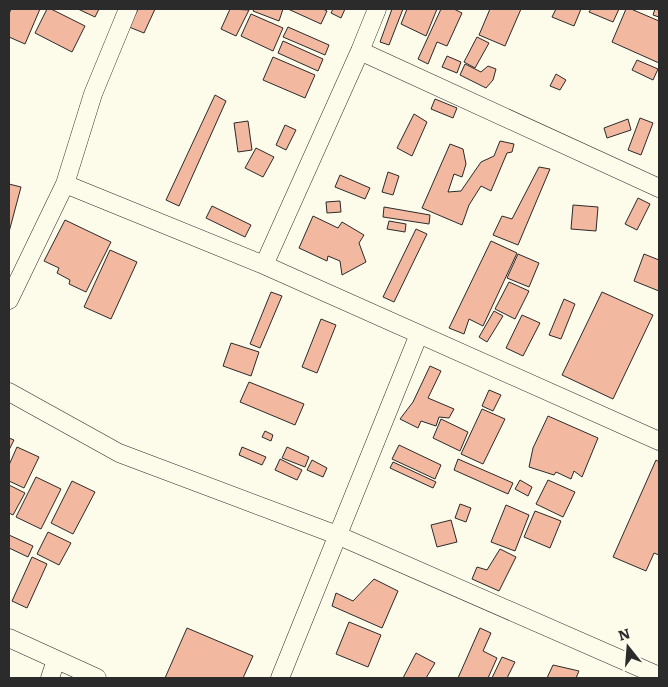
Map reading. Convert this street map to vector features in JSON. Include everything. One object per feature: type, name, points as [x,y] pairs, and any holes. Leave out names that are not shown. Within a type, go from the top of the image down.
[{"type":"street","points":[[9,300],[65,184],[93,94],[128,9]]},
{"type":"street","points":[[264,265],[377,9]]},
{"type":"street","points":[[360,51],[659,188]]},
{"type":"street","points":[[65,184],[264,265],[659,441]]},
{"type":"street","points":[[280,678],[419,334]]},
{"type":"street","points":[[9,392],[119,453],[337,536],[659,676]]},
{"type":"street","points":[[9,638],[97,678]]},
{"type":"street","points":[[50,678],[56,660]]},
{"type":"building","points":[[11,9],[40,9],[25,44],[9,37],[9,14]]},
{"type":"building","points":[[47,9],[51,9],[85,26],[72,52],[35,33]]},
{"type":"building","points":[[78,9],[99,9],[95,17]]},
{"type":"building","points":[[138,9],[155,9],[144,33],[129,27]]},
{"type":"building","points":[[230,9],[249,10],[236,36],[221,29]]},
{"type":"building","points":[[254,9],[283,9],[279,21],[253,11]]},
{"type":"building","points":[[288,9],[323,9],[327,11],[321,24]]},
{"type":"building","points":[[333,9],[345,9],[341,18],[331,13]]},
{"type":"building","points":[[392,9],[403,9],[389,45],[380,42]]},
{"type":"building","points":[[407,9],[437,9],[426,36],[401,24]]},
{"type":"building","points":[[441,9],[454,9],[462,13],[447,46],[437,42],[428,64],[418,59]]},
{"type":"building","points":[[490,9],[521,9],[505,46],[479,35]]},
{"type":"building","points":[[556,9],[581,9],[574,26],[552,17]]},
{"type":"building","points":[[591,9],[619,9],[613,22],[589,12]]},
{"type":"building","points":[[626,9],[631,9],[659,21],[659,63],[612,42]]},
{"type":"building","points":[[655,9],[659,10],[659,17],[653,15]]},
{"type":"building","points":[[251,14],[283,28],[273,51],[241,36]]},
{"type":"building","points":[[288,27],[329,45],[325,55],[283,37]]},
{"type":"building","points":[[477,37],[489,43],[475,68],[464,62]]},
{"type":"building","points":[[283,41],[323,59],[318,71],[278,53]]},
{"type":"building","points":[[447,56],[461,62],[457,73],[442,67]]},
{"type":"building","points":[[273,57],[315,75],[305,98],[263,80]]},
{"type":"building","points":[[637,60],[658,69],[653,80],[632,70]]},
{"type":"building","points":[[465,64],[481,72],[488,66],[496,69],[493,80],[486,88],[460,75]]},
{"type":"building","points":[[556,74],[566,80],[560,90],[550,86]]},
{"type":"building","points":[[215,95],[226,101],[179,206],[166,200]]},
{"type":"building","points":[[435,99],[457,108],[453,118],[431,109]]},
{"type":"building","points":[[414,114],[427,122],[412,156],[397,148]]},
{"type":"building","points":[[640,118],[653,123],[641,155],[628,150]]},
{"type":"building","points":[[628,119],[631,130],[607,138],[604,128]]},
{"type":"building","points":[[248,121],[252,150],[238,152],[234,123]]},
{"type":"building","points":[[285,125],[296,130],[286,150],[276,145]]},
{"type":"building","points":[[500,141],[514,144],[512,152],[507,153],[491,191],[481,186],[469,205],[462,225],[422,208],[450,144],[463,149],[466,164],[462,177],[454,174],[448,192],[461,191],[481,162],[494,156]]},
{"type":"building","points":[[256,148],[274,157],[263,177],[245,168]]},
{"type":"building","points":[[539,167],[550,169],[518,245],[493,235],[502,216],[512,219]]},
{"type":"building","points":[[388,172],[399,176],[393,195],[382,192]]},
{"type":"building","points":[[340,175],[370,188],[365,199],[335,187]]},
{"type":"building","points":[[9,184],[21,187],[9,232]]},
{"type":"building","points":[[638,198],[650,204],[637,230],[625,224]]},
{"type":"building","points":[[340,201],[341,212],[327,213],[326,202]]},
{"type":"building","points":[[573,205],[598,207],[596,231],[571,229]]},
{"type":"building","points":[[212,206],[251,225],[245,237],[206,218]]},
{"type":"building","points":[[384,207],[430,215],[429,224],[383,217]]},
{"type":"building","points":[[313,216],[338,228],[342,222],[364,235],[359,243],[366,262],[342,275],[340,261],[328,256],[327,261],[299,248]]},
{"type":"building","points":[[65,220],[111,242],[86,292],[69,284],[70,280],[57,273],[59,268],[44,261]]},
{"type":"building","points":[[389,221],[406,224],[405,232],[387,229]]},
{"type":"building","points":[[416,229],[427,234],[394,302],[383,297]]},
{"type":"building","points":[[491,241],[517,253],[483,326],[469,319],[464,334],[449,328]]},
{"type":"building","points":[[110,250],[137,262],[111,319],[84,307]]},
{"type":"building","points":[[518,254],[539,263],[529,287],[507,278]]},
{"type":"building","points":[[644,254],[659,260],[659,291],[634,281]]},
{"type":"building","points":[[509,282],[529,291],[515,319],[495,309]]},
{"type":"building","points":[[271,292],[282,296],[260,348],[250,344]]},
{"type":"building","points":[[602,292],[653,315],[613,399],[562,375]]},
{"type":"building","points":[[564,299],[575,304],[561,339],[549,335]]},
{"type":"building","points":[[494,311],[503,316],[487,342],[479,337]]},
{"type":"building","points":[[522,315],[540,323],[523,356],[506,348]]},
{"type":"building","points":[[321,319],[336,325],[317,373],[302,367]]},
{"type":"building","points":[[231,343],[259,352],[251,376],[223,366]]},
{"type":"building","points":[[430,366],[441,371],[428,398],[454,409],[449,418],[439,417],[436,426],[421,421],[418,428],[400,419],[413,402]]},
{"type":"building","points":[[249,382],[304,404],[295,425],[240,402]]},
{"type":"building","points":[[489,390],[501,395],[493,411],[482,406]]},
{"type":"building","points":[[482,409],[505,419],[483,464],[461,454]]},
{"type":"building","points":[[548,416],[598,438],[582,477],[574,471],[571,479],[556,472],[554,475],[529,467],[533,448]]},
{"type":"building","points":[[441,419],[468,432],[460,451],[433,438]]},
{"type":"building","points":[[265,431],[273,435],[271,441],[262,437]]},
{"type":"building","points":[[9,438],[14,440],[9,450]]},
{"type":"building","points":[[399,445],[441,465],[435,479],[392,459]]},
{"type":"building","points":[[17,447],[39,457],[24,488],[9,481],[9,465]]},
{"type":"building","points":[[242,447],[266,457],[262,465],[239,455]]},
{"type":"building","points":[[287,447],[309,457],[305,467],[282,458]]},
{"type":"building","points":[[280,459],[302,470],[297,480],[275,470]]},
{"type":"building","points":[[458,459],[513,483],[508,494],[454,470]]},
{"type":"building","points":[[312,460],[327,468],[323,477],[307,470]]},
{"type":"building","points":[[656,460],[659,462],[659,555],[654,553],[646,571],[613,557]]},
{"type":"building","points":[[393,462],[436,482],[433,488],[390,468]]},
{"type":"building","points":[[36,477],[61,489],[41,529],[16,517]]},
{"type":"building","points":[[520,480],[532,487],[528,496],[515,489]]},
{"type":"building","points":[[548,480],[575,492],[563,517],[536,504]]},
{"type":"building","points":[[72,481],[95,492],[73,534],[51,523]]},
{"type":"building","points":[[9,485],[25,493],[13,515],[9,513]]},
{"type":"building","points":[[460,504],[471,508],[466,522],[455,518]]},
{"type":"building","points":[[506,505],[529,515],[515,551],[491,542]]},
{"type":"building","points":[[535,511],[561,521],[550,548],[524,537]]},
{"type":"building","points":[[451,520],[457,542],[437,547],[431,525]]},
{"type":"building","points":[[48,532],[71,543],[59,565],[37,554]]},
{"type":"building","points":[[9,535],[33,546],[28,557],[9,548]]},
{"type":"building","points":[[500,549],[516,557],[499,591],[472,579],[477,567],[487,570]]},
{"type":"building","points":[[32,557],[47,564],[27,608],[12,601]]},
{"type":"building","points":[[374,579],[398,591],[382,628],[332,606],[336,593],[353,601]]},
{"type":"building","points":[[349,622],[381,635],[368,667],[336,654]]},
{"type":"building","points":[[187,628],[253,656],[243,678],[165,678]]},
{"type":"building","points":[[480,628],[491,633],[483,651],[497,658],[488,678],[458,678]]},
{"type":"building","points":[[416,653],[435,663],[426,678],[403,678]]},
{"type":"building","points":[[502,657],[515,662],[507,678],[492,678]]},
{"type":"building","points":[[553,665],[579,671],[576,678],[547,678]]}]
